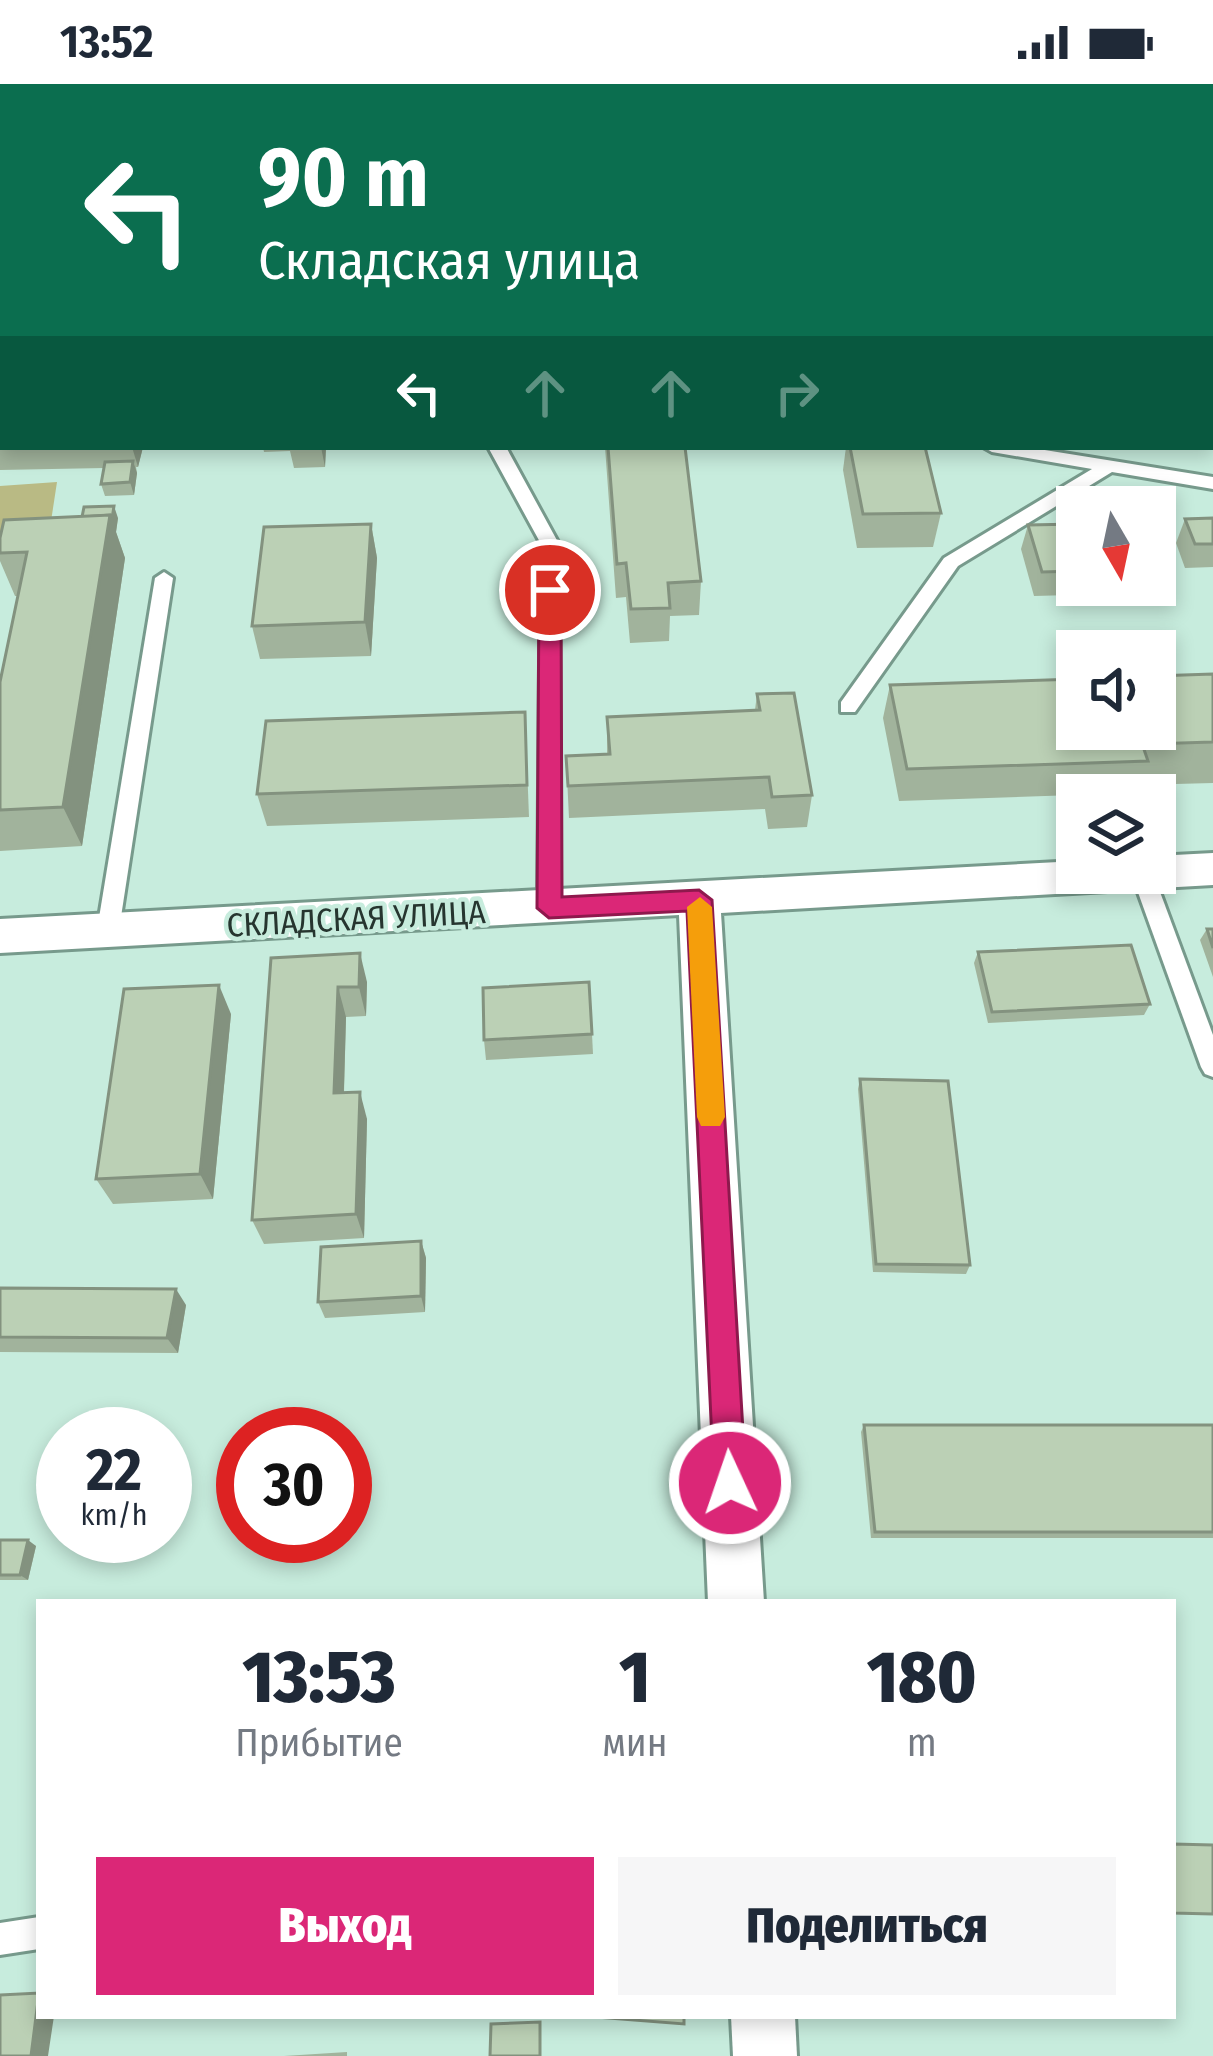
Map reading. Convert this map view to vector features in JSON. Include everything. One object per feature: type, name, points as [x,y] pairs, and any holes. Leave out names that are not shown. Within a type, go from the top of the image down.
[{"type":"street","points":[[1176,871],[1213,869]]},
{"type":"street","name":"СКЛАДСКАЯ УЛИЦА","points":[[0,936],[1056,878]]},
{"type":"street","points":[[699,900],[736,1599]]},
{"type":"street","points":[[763,2019],[765,2056]]},
{"type":"lane","points":[[499,450],[550,544],[549,908]]},
{"type":"lane","points":[[1010,450],[1213,483]]},
{"type":"lane","points":[[848,707],[951,562],[1109,466]]},
{"type":"lane","points":[[108,931],[164,578]]},
{"type":"lane","points":[[1150,894],[1213,1067]]},
{"type":"lane","points":[[0,1939],[36,1933]]},
{"type":"green space","points":[[57,482],[48,541],[0,544],[0,486]]},
{"type":"building","points":[[608,450],[685,450],[701,581],[668,583],[670,608],[631,609],[626,563],[617,564]]},
{"type":"building","points":[[851,450],[926,450],[941,513],[863,514]]},
{"type":"building","points":[[133,461],[130,482],[101,484],[105,462]]},
{"type":"building","points":[[114,506],[112,519],[110,515],[82,517],[84,507]]},
{"type":"building","points":[[110,515],[63,807],[0,810],[0,682],[27,552],[0,553],[4,520]]},
{"type":"building","points":[[1213,518],[1213,544],[1195,544],[1185,519]]},
{"type":"building","points":[[371,524],[365,622],[252,626],[264,527]]},
{"type":"building","points":[[1056,524],[1056,572],[1042,572],[1028,525]]},
{"type":"building","points":[[1213,674],[1213,742],[1176,743],[1176,675]]},
{"type":"building","points":[[1056,680],[1056,750],[1144,750],[1148,761],[907,769],[890,685]]},
{"type":"building","points":[[794,693],[812,795],[772,797],[769,777],[568,786],[566,756],[610,754],[607,717],[760,710],[757,694]]},
{"type":"building","points":[[525,712],[527,785],[257,794],[266,721]]},
{"type":"building","points":[[1131,945],[1150,1004],[992,1012],[978,952]]},
{"type":"building","points":[[360,953],[359,987],[338,987],[334,1093],[360,1092],[356,1214],[252,1220],[271,958]]},
{"type":"building","points":[[589,982],[592,1034],[484,1040],[483,988]]},
{"type":"building","points":[[219,985],[200,1174],[96,1179],[124,989]]},
{"type":"building","points":[[860,1079],[948,1081],[970,1265],[876,1264]]},
{"type":"building","points":[[421,1241],[421,1296],[318,1302],[321,1247]]},
{"type":"building","points":[[0,1288],[176,1289],[167,1338],[0,1337]]},
{"type":"building","points":[[864,1425],[1213,1425],[1213,1532],[875,1532]]},
{"type":"building","points":[[0,1540],[28,1540],[20,1575],[0,1575]]},
{"type":"building","points":[[1176,1844],[1213,1845],[1213,1914],[1176,1913]]},
{"type":"building","points":[[36,1993],[31,2056],[0,2056],[0,1995]]},
{"type":"building","points":[[621,2019],[684,2019],[684,2024]]},
{"type":"building","points":[[540,2022],[540,2056],[490,2056],[491,2024]]},
{"type":"slow traffic","points":[[700,907],[711,1117]]},
{"type":"route","points":[[550,590],[549,908],[699,900],[730,1483]]}]
